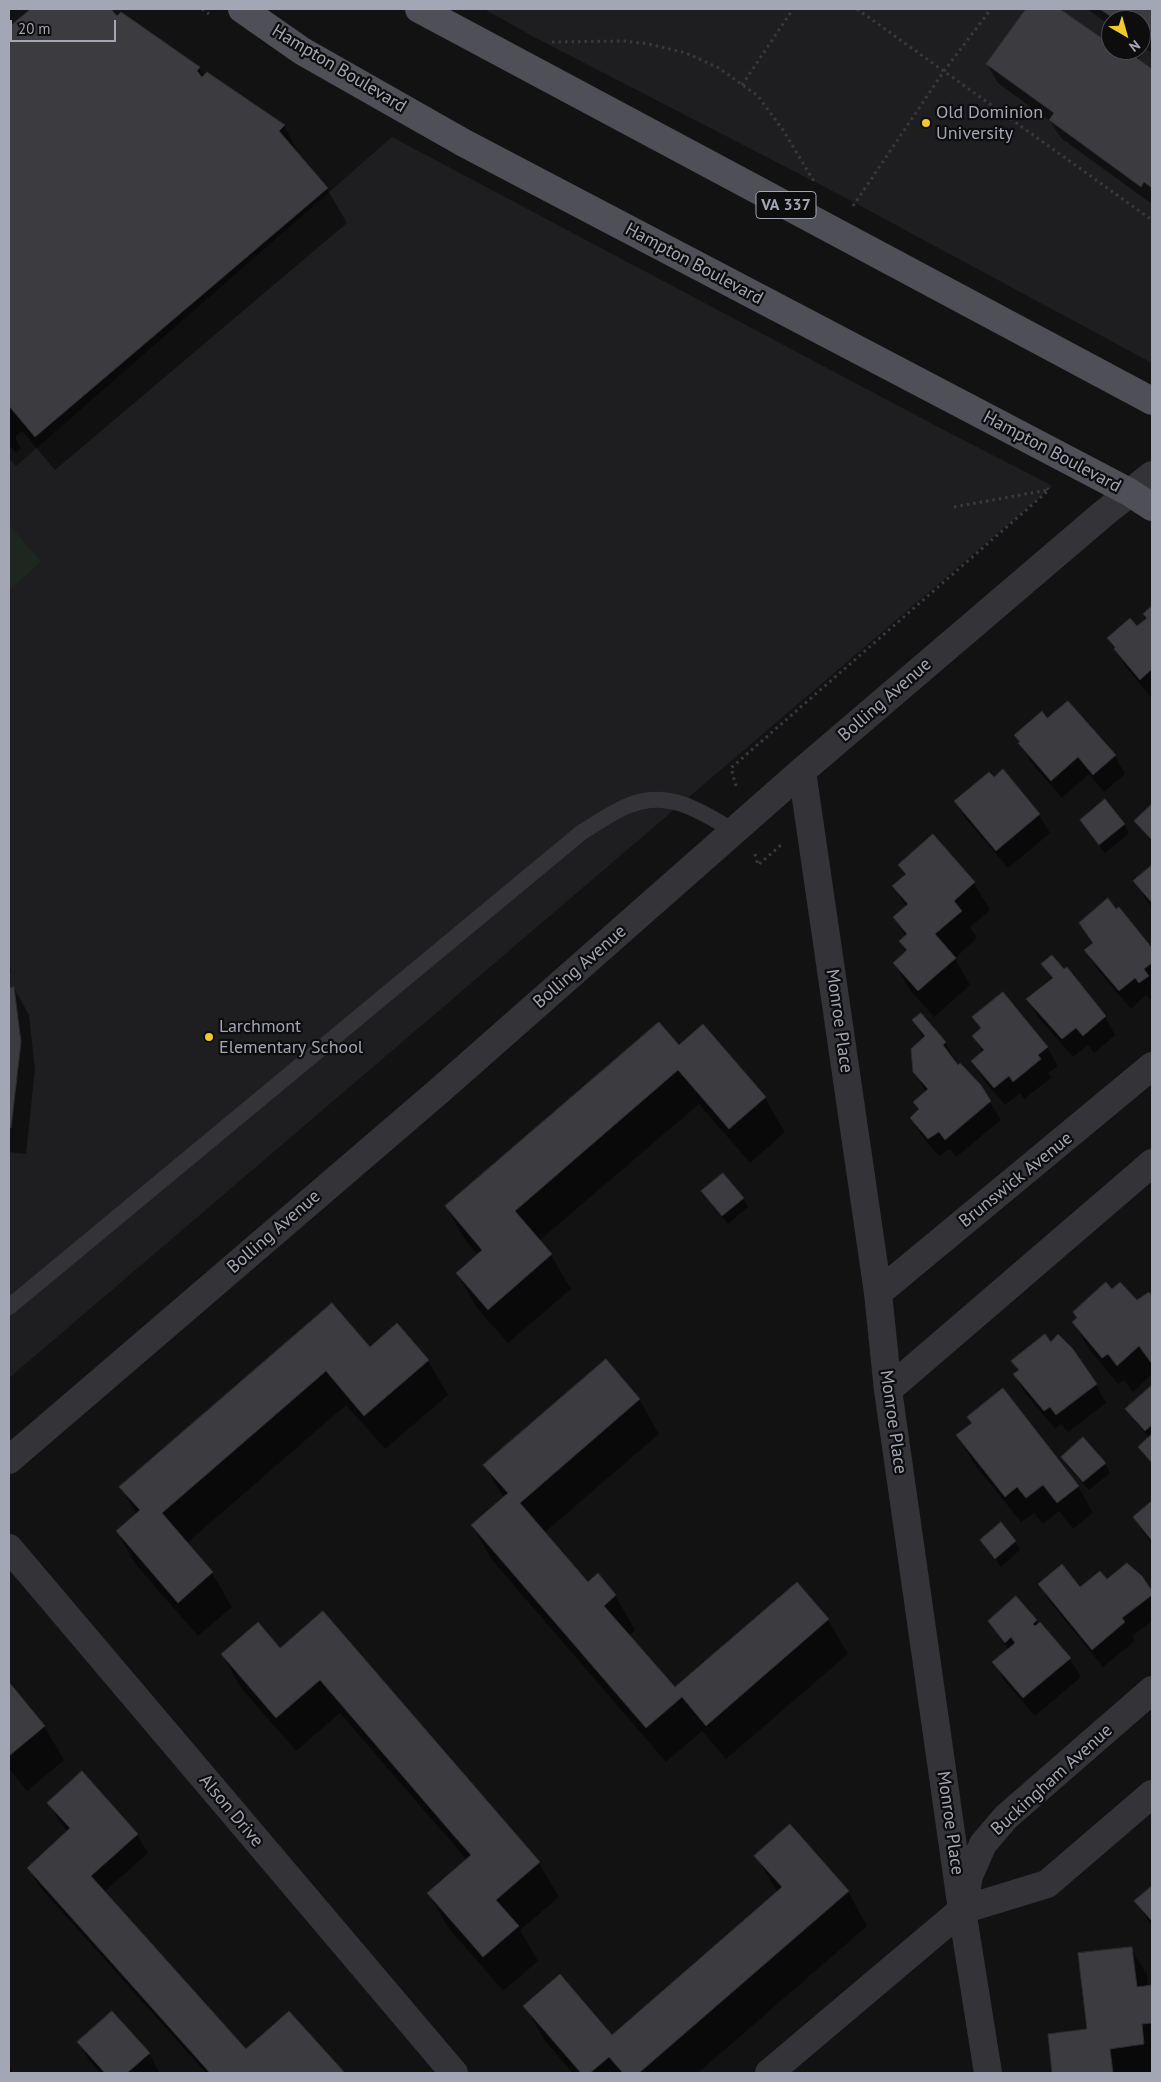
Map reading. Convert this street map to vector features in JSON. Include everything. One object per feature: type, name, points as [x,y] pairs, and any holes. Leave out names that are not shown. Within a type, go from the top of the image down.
[{"type":"main road","name":"Hampton Boulevard","points":[[242,9],[302,51],[464,143],[1129,492],[1152,507]]},
{"type":"main road","name":"VA 337","points":[[420,9],[1152,401]]},
{"type":"street","name":"Bolling Avenue","points":[[9,1460],[440,1091],[802,771],[1129,492],[1152,475]]},
{"type":"street","name":"Monroe Place","points":[[802,771],[878,1293],[888,1390],[962,1910],[988,2073]]},
{"type":"street","name":"Brunswick Avenue","points":[[878,1293],[1152,1066]]},
{"type":"street","points":[[888,1390],[1152,1163]]},
{"type":"street","name":"Alson Drive","points":[[9,1548],[454,2073]]},
{"type":"street","name":"Buckingham Avenue","points":[[962,1910],[969,1876],[983,1844],[1006,1817],[1152,1690]]},
{"type":"street","points":[[769,2073],[962,1910],[1047,1884],[1152,1794]]},
{"type":"lane","points":[[9,1307],[582,832],[630,804],[663,798],[693,807],[740,826]]},
{"type":"path","points":[[202,9],[209,14]]},
{"type":"path","points":[[742,85],[793,9]]},
{"type":"path","points":[[857,9],[1152,220]]},
{"type":"path","points":[[851,209],[944,71],[990,9]]},
{"type":"path","points":[[547,42],[622,41],[649,44],[686,53],[719,68],[758,96],[783,130],[821,191]]},
{"type":"path","points":[[1044,482],[1049,490]]},
{"type":"path","points":[[954,507],[1049,490]]},
{"type":"path","points":[[809,819],[758,865],[740,826],[731,768],[1049,490]]},
{"type":"shaded area","name":"Old Dominion University","points":[[484,9],[1152,9],[1152,363],[842,196],[534,37]]},
{"type":"shaded area","name":"Larchmont Elementary School","points":[[392,137],[1053,486],[9,1378],[9,458],[16,466]]},
{"type":"shaded area","points":[[9,525],[41,562],[9,590]]},
{"type":"building","points":[[31,9],[111,9],[117,16],[121,12],[200,67],[197,71],[202,77],[207,72],[285,125],[279,131],[328,188],[35,437],[9,406],[9,27]]},
{"type":"building","points":[[1026,9],[1060,9],[1101,38],[1101,60],[1140,60],[1152,69],[1152,188],[1144,182],[1141,187],[1049,120],[1054,113],[986,64]]},
{"type":"building","points":[[1100,9],[1152,9],[1152,28],[1151,29],[1151,10]]},
{"type":"building","points":[[1152,606],[1152,669],[1140,680],[1107,638],[1130,618],[1137,626],[1147,618],[1143,614]]},
{"type":"building","points":[[1068,701],[1116,755],[1093,775],[1078,757],[1051,781],[1018,743],[1020,742],[1014,735],[1042,711],[1047,718]]},
{"type":"building","points":[[1003,769],[1040,814],[996,851],[954,801],[989,772],[994,777]]},
{"type":"building","points":[[1105,799],[1125,824],[1099,845],[1080,820]]},
{"type":"building","points":[[1152,804],[1152,840],[1134,821]]},
{"type":"building","points":[[933,834],[975,882],[954,901],[962,911],[935,934],[956,958],[918,991],[893,963],[907,950],[899,941],[907,934],[893,917],[908,904],[892,886],[906,874],[898,865]]},
{"type":"building","points":[[1152,865],[1152,903],[1133,881]]},
{"type":"building","points":[[1108,898],[1116,909],[1119,907],[1152,948],[1152,963],[1144,969],[1149,976],[1139,983],[1135,978],[1119,991],[1084,950],[1093,943],[1079,923]]},
{"type":"building","points":[[1052,955],[1064,969],[1067,967],[1106,1016],[1083,1036],[1076,1028],[1062,1039],[1026,999],[1053,978],[1041,964]]},
{"type":"building","points":[[14,987],[21,1042],[11,1128],[9,1128],[9,988]]},
{"type":"building","points":[[1003,992],[1048,1047],[1038,1055],[1041,1059],[1013,1082],[1009,1076],[994,1088],[971,1061],[984,1050],[972,1036],[981,1028],[972,1017]]},
{"type":"building","points":[[921,1013],[946,1042],[943,1045],[958,1065],[960,1063],[981,1085],[991,1101],[945,1140],[939,1132],[928,1139],[910,1118],[919,1109],[913,1102],[928,1089],[913,1072],[911,1049],[925,1036],[912,1020]]},
{"type":"building","points":[[659,1022],[679,1045],[703,1024],[766,1097],[729,1129],[678,1070],[515,1211],[552,1254],[488,1310],[456,1273],[482,1250],[445,1206]]},
{"type":"building","points":[[723,1173],[744,1198],[722,1216],[701,1191]]},
{"type":"building","points":[[1106,1282],[1112,1289],[1120,1282],[1137,1300],[1149,1292],[1152,1296],[1152,1364],[1139,1346],[1117,1366],[1108,1354],[1102,1358],[1072,1322],[1077,1318],[1073,1312]]},
{"type":"building","points":[[332,1303],[370,1347],[397,1323],[429,1360],[364,1416],[326,1371],[162,1513],[213,1572],[178,1603],[116,1531],[140,1510],[119,1487]]},
{"type":"building","points":[[1045,1334],[1051,1342],[1058,1334],[1073,1349],[1097,1384],[1056,1415],[1050,1407],[1044,1411],[1013,1374],[1019,1370],[1011,1361]]},
{"type":"building","points":[[606,1359],[640,1399],[520,1503],[588,1582],[598,1573],[616,1595],[604,1606],[675,1687],[797,1582],[829,1619],[706,1726],[682,1697],[646,1728],[471,1525],[508,1493],[483,1465]]},
{"type":"building","points":[[1151,1386],[1152,1425],[1145,1431],[1125,1409]]},
{"type":"building","points":[[1003,1388],[1079,1486],[1057,1503],[1043,1485],[1026,1498],[1017,1487],[1005,1497],[956,1435],[972,1423],[967,1417]]},
{"type":"building","points":[[1152,1434],[1152,1463],[1138,1447]]},
{"type":"building","points":[[1083,1437],[1106,1463],[1083,1482],[1061,1457]]},
{"type":"building","points":[[1152,1501],[1152,1541],[1133,1517]]},
{"type":"building","points":[[1001,1522],[1016,1541],[995,1559],[980,1540]]},
{"type":"building","points":[[1127,1563],[1142,1576],[1152,1591],[1152,1595],[1122,1618],[1125,1622],[1092,1650],[1038,1584],[1062,1564],[1080,1587],[1100,1571],[1107,1579]]},
{"type":"building","points":[[1016,1596],[1037,1620],[1033,1624],[1035,1626],[1040,1622],[1071,1658],[1023,1698],[992,1662],[1015,1643],[1011,1637],[1005,1643],[988,1621]]},
{"type":"building","points":[[323,1611],[540,1862],[496,1900],[519,1926],[483,1957],[427,1893],[471,1855],[320,1680],[276,1718],[221,1654],[258,1622],[280,1648]]},
{"type":"building","points":[[9,1682],[45,1726],[9,1756]]},
{"type":"building","points":[[82,1771],[138,1834],[91,1876],[246,2049],[289,2011],[345,2073],[210,2073],[27,1868],[70,1828],[47,1803]]},
{"type":"building","points":[[790,1824],[849,1891],[639,2073],[623,2073],[609,2057],[590,2073],[581,2073],[523,2006],[560,1974],[612,2035],[782,1887],[754,1856]]},
{"type":"building","points":[[1152,1886],[1152,1921],[1134,1901]]},
{"type":"building","points":[[1132,1947],[1137,1987],[1152,1985],[1152,2023],[1142,2024],[1144,2044],[1110,2049],[1113,2073],[1052,2073],[1048,2034],[1087,2029],[1078,1953]]},
{"type":"building","points":[[112,2011],[150,2053],[127,2073],[105,2073],[77,2042]]},
{"type":"place","name":"Old Dominion University","points":[[926,123]]},
{"type":"place","name":"Larchmont Elementary School","points":[[209,1037]]}]
